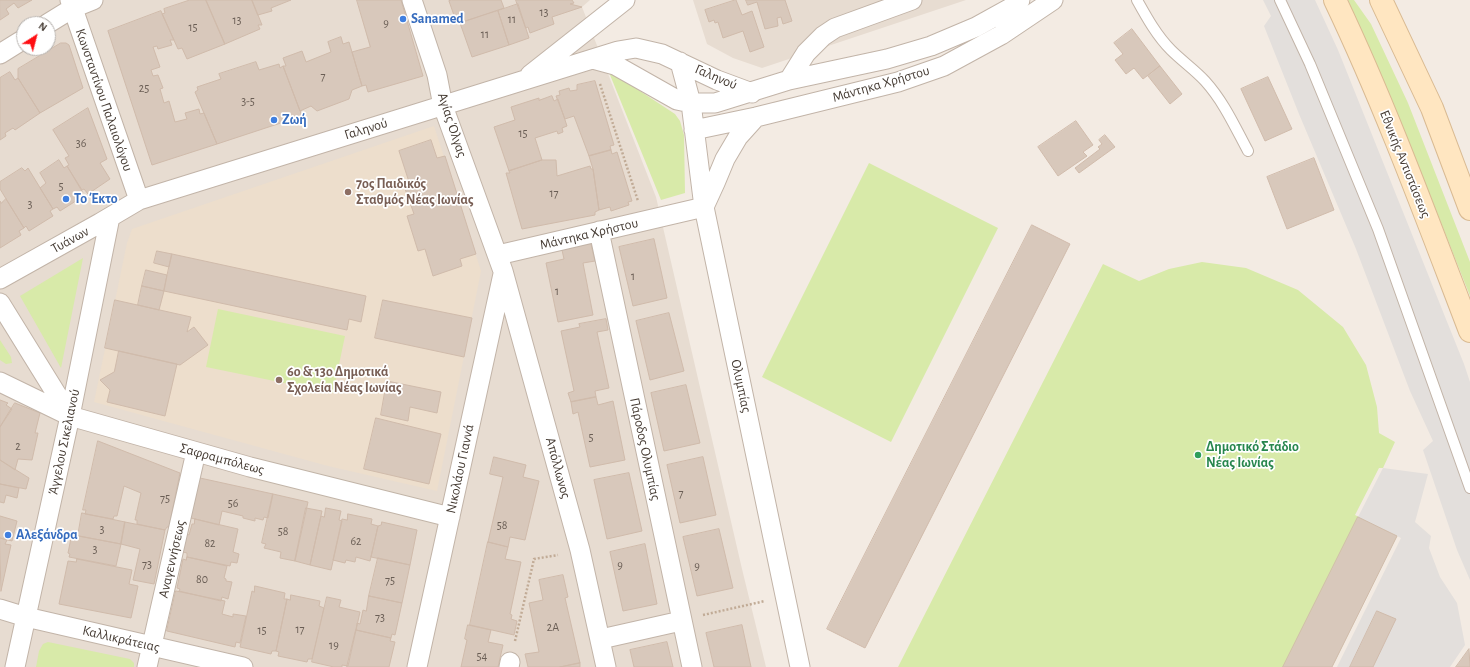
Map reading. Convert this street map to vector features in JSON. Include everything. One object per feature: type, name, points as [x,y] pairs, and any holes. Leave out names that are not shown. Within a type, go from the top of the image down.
[{"type":"main road","name":"Εθνικής Αντιστάσεως","points":[[1335,0],[1361,54],[1390,125],[1470,331]]},
{"type":"main road","points":[[1381,0],[1432,108],[1470,209]]},
{"type":"street","points":[[56,16],[71,4],[93,0]]},
{"type":"street","name":"Αγίας Όλγας","points":[[412,0],[437,75],[443,106],[501,263]]},
{"type":"street","points":[[521,82],[625,0]]},
{"type":"street","points":[[789,80],[806,53],[823,36],[836,28],[912,0]]},
{"type":"street","name":"Μάντηκα Χρήστου","points":[[691,103],[715,103],[789,80],[887,59],[931,46],[976,27],[1014,6],[1020,0]]},
{"type":"street","name":"Μάντηκα Χρήστου","points":[[694,130],[756,117],[898,82],[944,66],[1001,35],[1054,0]]},
{"type":"street","name":"Κωνσταντίνου Παλαιολόγου","points":[[71,4],[139,200]]},
{"type":"street","points":[[0,54],[16,44]]},
{"type":"street","name":"Γαληνού","points":[[139,200],[618,51],[636,48],[662,54],[717,80],[752,92]]},
{"type":"street","points":[[593,59],[615,65],[677,100],[691,103]]},
{"type":"street","name":"Γαληνού","points":[[680,62],[691,103]]},
{"type":"street","name":"Ολυμπίας","points":[[691,103],[704,207],[800,667]]},
{"type":"street","points":[[704,207],[725,159],[738,137],[756,117]]},
{"type":"street","name":"Τυάνων","points":[[0,279],[139,200]]},
{"type":"street","name":"Μάντηκα Χρήστου","points":[[501,263],[599,231],[704,207]]},
{"type":"street","name":"Άγγελου Σικελιανού","points":[[16,667],[70,416],[110,217]]},
{"type":"street","name":"Πάροδος Ολυμπίας","points":[[599,231],[692,667]]},
{"type":"street","name":"Νικολάου Γιαννά","points":[[417,667],[450,517],[501,263]]},
{"type":"street","name":"Απόλλωνος","points":[[501,263],[580,550],[606,667]]},
{"type":"street","points":[[0,303],[70,416]]},
{"type":"street","name":"Σαφραμπόλεως","points":[[0,382],[70,416],[250,467],[450,517]]},
{"type":"street","name":"Αναγεννήσεως","points":[[147,667],[196,452]]},
{"type":"street","name":"Καλλικράτειας","points":[[0,609],[26,617],[243,667]]},
{"type":"street","points":[[601,639],[682,621]]},
{"type":"lane","points":[[1137,0],[1161,39],[1176,55],[1205,81],[1216,94],[1226,109],[1248,151]]},
{"type":"lane","points":[[1280,0],[1310,64],[1378,229],[1470,488]]},
{"type":"path","points":[[593,59],[644,220]]},
{"type":"path","points":[[509,665],[534,559],[580,550]]},
{"type":"path","points":[[682,621],[785,596]]},
{"type":"shaded area","points":[[0,0],[590,0],[582,7],[656,197],[766,667],[0,667]]},
{"type":"shaded area","points":[[693,0],[966,0],[762,68],[733,58],[707,44]]},
{"type":"shaded area","points":[[1263,0],[1315,0],[1338,50],[1464,364],[1470,382],[1470,580],[1457,550],[1423,450],[1433,441],[1410,391],[1356,249],[1299,114],[1264,26],[1271,16]]},
{"type":"shaded area","name":"6ο & 13ο Δημοτικά Σχολεία Νέας Ιωνίας","points":[[434,126],[481,271],[437,491],[328,466],[94,402],[127,243],[132,229]]},
{"type":"shaded area","points":[[1383,468],[1428,474],[1415,522],[1431,536],[1429,548],[1440,577],[1457,603],[1465,645],[1450,667],[1337,667],[1401,538],[1358,517]]},
{"type":"green space","points":[[1348,0],[1354,0],[1371,24],[1408,103],[1470,262],[1470,296],[1420,170]]},
{"type":"green space","points":[[608,70],[675,114],[680,121],[684,135],[685,193],[661,200]]},
{"type":"green space","points":[[869,163],[998,228],[891,442],[762,377]]},
{"type":"green space","points":[[83,258],[61,368],[20,296]]},
{"type":"green space","name":"Δημοτικό Στάδιο Νέας Ιωνίας","points":[[1202,262],[1246,268],[1298,290],[1343,327],[1366,365],[1377,407],[1379,433],[1395,442],[1383,468],[1379,468],[1355,515],[1397,536],[1332,667],[898,667],[1103,264],[1139,281],[1169,269]]},
{"type":"green space","points":[[218,309],[345,336],[333,393],[206,367]]},
{"type":"green space","points":[[0,340],[11,357],[12,363],[6,364],[0,360]]},
{"type":"green space","points":[[48,642],[130,659],[134,663],[134,667],[36,667],[39,651],[43,644]]},
{"type":"building","points":[[0,0],[32,0],[18,8],[14,3],[6,9],[9,14],[0,20]]},
{"type":"building","points":[[190,0],[206,0],[225,44],[187,59],[182,48],[178,49],[162,14],[165,13],[164,9]]},
{"type":"building","points":[[206,0],[252,0],[262,25],[258,25],[260,29],[225,44]]},
{"type":"building","points":[[252,0],[291,0],[271,8],[272,11],[258,15]]},
{"type":"building","points":[[357,0],[401,0],[423,76],[368,92],[366,85],[362,86],[352,52],[370,47]]},
{"type":"building","points":[[501,0],[504,8],[460,23],[459,19],[456,21],[449,1]]},
{"type":"building","points":[[516,0],[572,0],[574,3],[570,4],[582,7],[552,17],[554,24],[530,33],[528,27],[526,28]]},
{"type":"building","points":[[736,0],[742,15],[752,11],[764,47],[750,52],[743,31],[723,38],[718,22],[715,23],[714,20],[709,22],[705,10]]},
{"type":"building","points":[[746,0],[785,0],[792,21],[783,24],[781,17],[777,18],[778,26],[765,29],[757,2],[748,5]]},
{"type":"building","points":[[518,4],[529,38],[509,45],[498,11]]},
{"type":"building","points":[[161,11],[174,40],[170,40],[172,45],[158,49],[157,46],[153,47],[160,67],[151,70],[153,76],[158,75],[163,88],[160,89],[164,103],[169,101],[175,122],[187,119],[185,113],[199,109],[200,114],[204,113],[217,144],[152,165],[108,31]]},
{"type":"building","points":[[498,11],[509,45],[472,57],[460,23]]},
{"type":"building","points":[[1132,29],[1160,66],[1143,79],[1134,68],[1126,74],[1115,60],[1123,54],[1114,43]]},
{"type":"building","points":[[341,37],[343,44],[349,42],[362,86],[352,90],[349,99],[317,111],[311,106],[300,111],[283,66],[286,66],[283,58],[302,51],[306,62],[331,52],[328,42]]},
{"type":"building","points":[[61,43],[66,43],[69,45],[83,88],[40,113],[18,78],[18,69],[40,56],[56,56],[56,46]]},
{"type":"building","points":[[256,62],[259,70],[279,64],[280,68],[283,66],[302,116],[217,144],[195,92],[198,90],[197,87],[221,79],[219,74]]},
{"type":"building","points":[[1160,66],[1182,94],[1170,104],[1148,76]]},
{"type":"building","points":[[10,72],[15,80],[18,78],[40,113],[15,130],[13,128],[5,133],[6,136],[0,140],[0,78]]},
{"type":"building","points":[[1268,77],[1292,129],[1265,141],[1241,89]]},
{"type":"building","points":[[595,81],[614,145],[610,146],[611,150],[589,156],[574,116],[565,119],[556,96],[560,95],[559,91],[569,88],[570,91],[577,90],[577,85]]},
{"type":"building","points":[[552,96],[554,101],[558,99],[567,126],[562,128],[563,132],[558,134],[557,131],[535,138],[542,160],[509,171],[494,127],[515,120],[511,107],[539,98],[539,100]]},
{"type":"building","points":[[88,108],[107,159],[100,163],[110,179],[88,194],[84,189],[82,190],[67,166],[69,165],[65,158],[69,156],[53,130]]},
{"type":"building","points":[[1076,121],[1093,145],[1083,152],[1087,156],[1058,176],[1038,147]]},
{"type":"building","points":[[1105,135],[1115,147],[1079,173],[1075,168],[1100,149],[1098,147],[1102,144],[1099,140]]},
{"type":"building","points":[[431,140],[437,158],[445,156],[476,254],[460,259],[462,266],[433,276],[425,249],[418,251],[407,216],[414,214],[404,186],[410,185],[399,151]]},
{"type":"building","points":[[611,150],[612,154],[617,152],[632,201],[628,202],[629,205],[611,211],[610,207],[599,210],[593,169],[589,156]]},
{"type":"building","points":[[1314,158],[1334,210],[1287,229],[1267,177]]},
{"type":"building","points":[[59,160],[64,168],[67,166],[83,193],[78,196],[79,199],[60,211],[57,207],[53,209],[40,188],[46,183],[40,173]]},
{"type":"building","points":[[542,160],[556,160],[557,176],[590,166],[591,169],[593,169],[599,210],[595,212],[595,215],[522,229],[506,173],[510,173],[509,171]]},
{"type":"building","points":[[22,168],[25,171],[28,168],[53,209],[50,211],[53,216],[29,231],[26,226],[24,228],[0,189],[0,182]]},
{"type":"building","points":[[6,199],[24,228],[19,231],[21,235],[0,248],[0,201],[1,203]]},
{"type":"building","points":[[1032,225],[1070,244],[865,648],[827,629]]},
{"type":"building","points":[[654,239],[667,298],[633,306],[619,247]]},
{"type":"building","points":[[591,244],[595,261],[583,263],[593,315],[558,322],[546,263],[564,259],[562,250]]},
{"type":"building","points":[[157,251],[172,254],[169,267],[154,263]]},
{"type":"building","points":[[172,254],[366,296],[361,322],[349,319],[347,330],[164,291]]},
{"type":"building","points":[[146,270],[167,275],[164,291],[142,286]]},
{"type":"building","points":[[142,286],[164,291],[159,310],[138,305]]},
{"type":"building","points":[[115,300],[191,317],[187,332],[194,327],[208,345],[180,365],[105,348]]},
{"type":"building","points":[[383,300],[472,318],[464,357],[375,338]]},
{"type":"building","points":[[669,313],[684,371],[650,380],[636,321]]},
{"type":"building","points":[[606,319],[608,330],[597,332],[609,388],[595,391],[596,397],[571,402],[568,393],[574,391],[561,331],[580,327],[579,324]]},
{"type":"building","points":[[119,351],[177,364],[165,416],[107,402],[110,390],[100,380],[114,372]]},
{"type":"building","points":[[387,381],[441,392],[437,413],[410,407],[408,421],[381,415]]},
{"type":"building","points":[[686,385],[700,443],[664,451],[651,393]]},
{"type":"building","points":[[596,397],[598,405],[613,401],[625,460],[590,467],[578,412],[573,414],[571,402]]},
{"type":"building","points":[[0,400],[8,403],[6,405],[12,409],[0,427]]},
{"type":"building","points":[[15,403],[40,413],[35,433],[38,433],[32,460],[18,459],[15,470],[0,460],[0,427]]},
{"type":"building","points":[[376,418],[441,434],[429,484],[364,469]]},
{"type":"building","points":[[98,441],[180,473],[169,527],[165,530],[137,524],[137,520],[135,520],[141,493],[124,486],[117,516],[114,516],[113,519],[85,514],[86,510],[83,510]]},
{"type":"building","points":[[494,457],[526,465],[523,477],[539,481],[525,540],[510,537],[508,547],[488,542],[503,477],[490,474]]},
{"type":"building","points":[[703,457],[716,515],[680,523],[667,465]]},
{"type":"building","points":[[0,460],[29,478],[26,489],[0,484]]},
{"type":"building","points":[[629,473],[642,531],[607,539],[594,480]]},
{"type":"building","points":[[200,478],[273,494],[268,518],[264,517],[263,520],[255,518],[255,521],[243,518],[243,516],[222,511],[219,525],[191,518]]},
{"type":"building","points":[[0,484],[19,488],[17,498],[6,495],[4,503],[0,502]]},
{"type":"building","points":[[273,494],[308,502],[295,561],[280,558],[281,552],[264,548],[266,544],[262,543]]},
{"type":"building","points":[[306,508],[322,511],[310,565],[295,561]]},
{"type":"building","points":[[326,508],[341,511],[339,520],[342,521],[331,570],[310,565],[321,516],[324,517]]},
{"type":"building","points":[[82,513],[125,522],[121,544],[78,536]]},
{"type":"building","points":[[348,514],[372,519],[371,524],[378,526],[370,561],[356,557],[355,562],[346,560],[345,563],[333,560],[342,519],[347,520]]},
{"type":"building","points":[[0,516],[17,521],[12,541],[0,538]]},
{"type":"building","points":[[1358,517],[1397,536],[1332,667],[1283,667]]},
{"type":"building","points":[[195,519],[238,529],[233,552],[239,554],[237,563],[231,562],[230,566],[187,557],[187,553],[183,552],[187,534],[189,535]]},
{"type":"building","points":[[125,522],[165,530],[154,584],[133,580],[140,549],[121,544]]},
{"type":"building","points":[[382,522],[417,530],[410,565],[371,557],[378,526],[381,525]]},
{"type":"building","points":[[719,529],[733,588],[697,596],[683,537]]},
{"type":"building","points":[[74,535],[121,544],[116,566],[69,557],[70,554],[68,553],[71,538],[73,538]]},
{"type":"building","points":[[0,538],[7,540],[5,544],[11,545],[1,591]]},
{"type":"building","points":[[488,542],[508,547],[505,559],[521,562],[510,614],[512,615],[511,619],[517,621],[514,635],[470,625]]},
{"type":"building","points":[[645,544],[657,604],[623,611],[610,552]]},
{"type":"building","points":[[187,557],[227,566],[224,578],[226,581],[232,582],[228,599],[222,597],[221,601],[179,591],[180,589],[177,588],[183,559],[186,560]]},
{"type":"building","points":[[378,558],[410,565],[402,603],[369,596]]},
{"type":"building","points":[[77,559],[132,570],[129,584],[138,586],[131,618],[59,604],[68,561],[76,562]]},
{"type":"building","points":[[563,575],[568,597],[565,598],[580,663],[560,667],[528,667],[525,654],[539,652],[529,603],[543,600],[539,580]]},
{"type":"building","points":[[255,586],[285,593],[284,599],[287,599],[276,651],[272,651],[271,654],[240,647],[252,591],[254,592]]},
{"type":"building","points":[[176,591],[225,601],[222,614],[233,617],[233,614],[246,616],[240,643],[236,642],[235,647],[167,631]]},
{"type":"building","points":[[291,595],[320,601],[319,606],[324,608],[312,659],[308,659],[307,662],[278,656],[279,652],[276,651],[287,599],[290,600]]},
{"type":"building","points":[[369,596],[402,603],[395,635],[392,634],[391,638],[356,630],[357,623],[360,624],[363,610],[366,611]]},
{"type":"building","points":[[327,597],[341,600],[339,607],[360,612],[348,666],[342,665],[342,667],[334,667],[312,662]]},
{"type":"building","points":[[1377,611],[1396,619],[1373,667],[1350,667]]},
{"type":"building","points":[[468,625],[491,630],[488,642],[503,645],[498,667],[461,667],[467,640],[465,639]]},
{"type":"building","points":[[742,625],[751,667],[714,667],[706,633]]},
{"type":"building","points":[[356,630],[391,638],[390,641],[395,642],[389,667],[347,667]]},
{"type":"building","points":[[667,642],[673,667],[634,667],[630,650]]},
{"type":"building","points":[[1469,649],[1470,667],[1456,667]]},
{"type":"building","points":[[580,663],[580,667],[560,667]]},
{"type":"place","name":"Sanamed","points":[[403,19]]},
{"type":"place","name":"Ζωή","points":[[274,120]]},
{"type":"place","name":"7ος Παιδικός Σταθμός Νέας Ιωνίας","points":[[348,192]]},
{"type":"place","name":"Το Έκτο","points":[[66,199]]},
{"type":"place","name":"6ο & 13ο Δημοτικά Σχολεία Νέας Ιωνίας","points":[[279,380]]},
{"type":"place","name":"Δημοτικό Στάδιο Νέας Ιωνίας","points":[[1198,455]]},
{"type":"place","name":"Αλεξάνδρα","points":[[8,535]]}]
